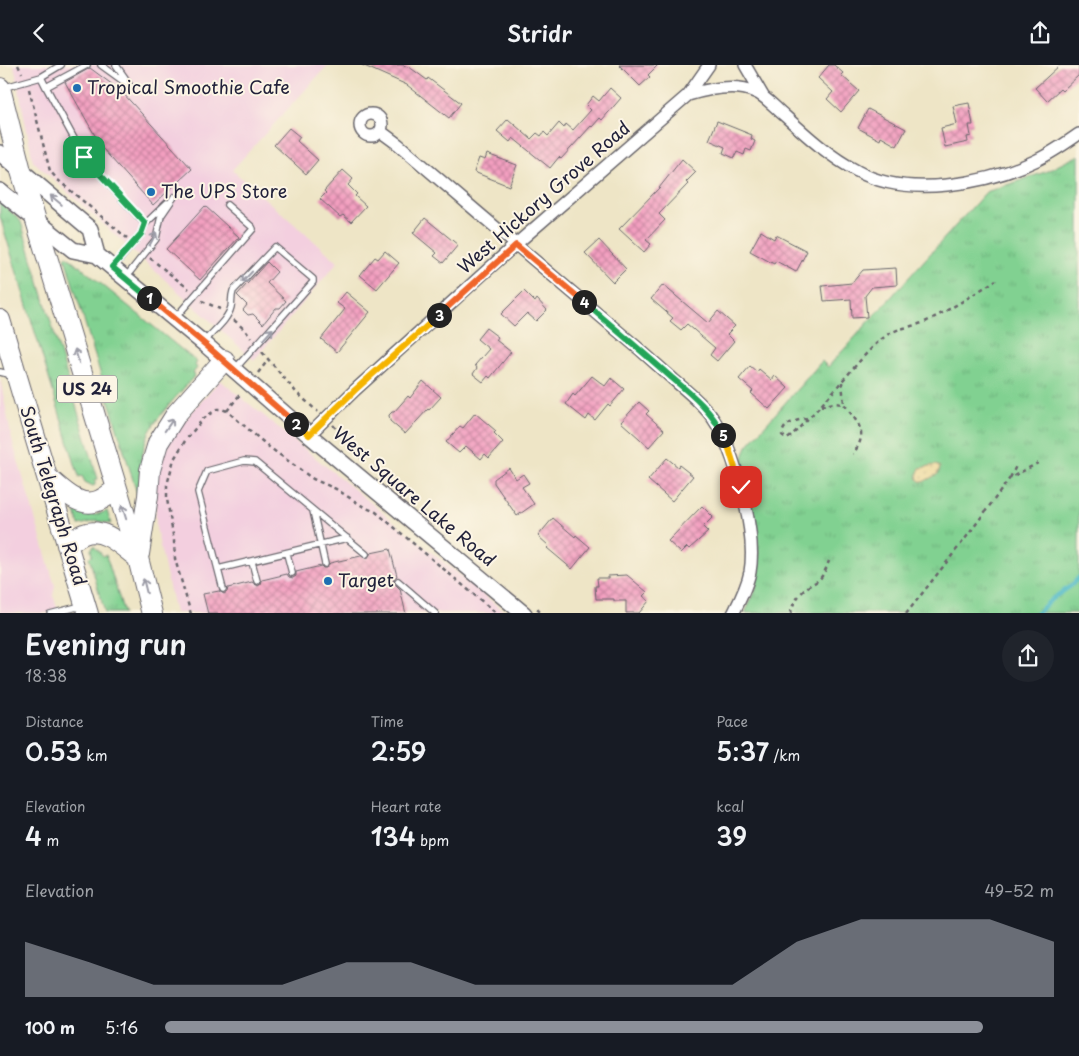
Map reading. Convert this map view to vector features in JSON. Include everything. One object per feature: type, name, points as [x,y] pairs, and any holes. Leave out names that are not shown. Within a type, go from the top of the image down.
[{"type":"highway","name":"US 24","points":[[0,89],[36,221],[138,558],[152,613]]},
{"type":"highway","name":"South Telegraph Road","points":[[0,320],[9,374],[47,477],[86,609]]},
{"type":"highway","points":[[68,545],[85,533],[99,533],[110,537],[138,558],[148,496],[150,470],[158,443],[177,413],[229,365]]},
{"type":"highway","points":[[47,477],[82,502],[99,501],[117,489]]},
{"type":"street","name":"West Hickory Grove Road","points":[[309,435],[355,390],[516,245],[688,95],[709,65]]},
{"type":"street","points":[[745,65],[764,97]]},
{"type":"street","points":[[688,95],[726,88],[744,89],[754,92],[764,97],[808,136],[845,164],[869,177],[889,183],[910,186],[956,184],[1007,172],[1036,160],[1079,134]]},
{"type":"street","points":[[380,131],[399,145],[686,390],[710,415],[722,431],[741,487],[752,548],[748,581],[733,613]]},
{"type":"street","points":[[0,153],[90,229],[97,255]]},
{"type":"street","name":"West Square Lake Road","points":[[0,191],[73,250],[97,255],[112,267],[204,343],[309,435],[524,613]]},
{"type":"lane","points":[[0,89],[41,77],[62,65]]},
{"type":"lane","points":[[46,87],[86,65]]},
{"type":"lane","points":[[101,65],[130,86],[116,65]]},
{"type":"lane","points":[[41,77],[84,157],[145,223]]},
{"type":"lane","points":[[112,267],[141,234],[145,223],[174,197],[161,216],[156,239],[125,278]]},
{"type":"lane","points":[[174,318],[253,229],[227,205]]},
{"type":"lane","points":[[204,343],[228,315],[232,306],[231,298],[233,291],[273,249],[277,248],[313,279],[313,282],[276,325],[229,365]]},
{"type":"lane","points":[[223,589],[198,492],[207,471],[244,461],[255,462],[366,555]]},
{"type":"lane","points":[[313,510],[325,564]]},
{"type":"lane","points":[[218,569],[347,538]]},
{"type":"lane","points":[[287,553],[292,573]]},
{"type":"lane","points":[[252,562],[257,581]]},
{"type":"lane","points":[[398,581],[436,613]]},
{"type":"lane","points":[[50,613],[86,609]]},
{"type":"path","points":[[30,92],[50,171],[125,237]]},
{"type":"path","points":[[152,260],[190,290]]},
{"type":"path","points":[[807,418],[786,425],[782,435],[787,439],[790,437],[872,347],[888,335],[895,330],[914,327],[927,321],[996,280]]},
{"type":"path","points":[[202,301],[223,312]]},
{"type":"path","points":[[235,321],[255,342]]},
{"type":"path","points":[[262,351],[296,392],[318,412]]},
{"type":"path","points":[[264,366],[269,359]]},
{"type":"path","points":[[842,382],[844,404],[862,431],[860,445],[854,453]]},
{"type":"path","points":[[227,411],[237,398]]},
{"type":"path","points":[[820,406],[834,403],[844,404]]},
{"type":"path","points":[[191,613],[175,559],[167,499],[169,472],[174,459],[185,441],[198,425],[217,409],[227,411],[269,447],[313,479],[336,489],[364,507],[376,512],[497,613]]},
{"type":"path","points":[[1010,478],[1038,463]]},
{"type":"path","points":[[906,613],[968,535],[1010,478],[1017,464]]},
{"type":"path","points":[[791,613],[795,602],[808,587],[817,582],[822,576],[828,561]]},
{"type":"shaded area","points":[[14,65],[328,65],[232,170],[338,262],[254,360],[33,161]]},
{"type":"shaded area","points":[[0,378],[12,440],[55,586],[53,595],[59,613],[0,613]]},
{"type":"shaded area","points":[[220,380],[506,613],[175,613],[156,528],[155,478],[170,437]]},
{"type":"green space","points":[[1079,155],[1079,613],[745,613],[756,589],[759,556],[741,463],[747,446],[822,361],[828,367],[986,192],[1045,172]]},
{"type":"green space","points":[[0,202],[21,222],[98,479],[95,480],[95,485],[93,486],[85,482],[82,476],[79,477],[0,217]]},
{"type":"green space","points":[[67,256],[197,362],[195,365],[197,368],[193,373],[195,375],[161,415],[146,440],[141,465],[141,506],[65,258]]},
{"type":"green space","points":[[107,511],[111,524],[97,521],[79,525],[75,512],[95,515]]},
{"type":"green space","points":[[94,546],[103,556],[106,555],[124,613],[105,613],[89,557],[92,556],[91,549]]},
{"type":"sand","points":[[935,465],[940,467],[938,474],[923,482],[918,480],[917,475],[920,468]]},
{"type":"building","points":[[362,65],[403,65],[427,80],[428,78],[461,103],[449,118],[407,85]]},
{"type":"building","points":[[619,65],[658,65],[648,75],[650,77],[640,86]]},
{"type":"building","points":[[829,65],[834,65],[843,73],[841,75],[859,91],[841,112],[827,99],[833,92],[818,78]]},
{"type":"building","points":[[1060,65],[1079,65],[1079,75],[1062,91],[1060,89],[1047,101],[1035,88]]},
{"type":"building","points":[[90,68],[121,91],[192,169],[153,205],[102,148],[65,82]]},
{"type":"building","points":[[610,88],[621,98],[602,120],[600,118],[591,126],[561,159],[559,157],[550,168],[513,138],[510,142],[497,131],[508,119],[531,139],[537,133],[541,136],[544,132],[548,136],[559,123],[564,128],[566,124],[573,130],[591,110],[586,105],[593,96],[599,101]]},
{"type":"building","points":[[969,103],[973,125],[969,125],[971,136],[967,137],[968,142],[945,147],[941,128],[957,124],[953,106]]},
{"type":"building","points":[[868,109],[906,129],[897,146],[881,137],[880,140],[858,128]]},
{"type":"building","points":[[717,121],[752,135],[751,139],[755,141],[751,151],[746,149],[744,155],[737,152],[734,158],[723,153],[725,147],[709,140]]},
{"type":"building","points":[[289,128],[300,137],[297,141],[318,160],[306,174],[274,145]]},
{"type":"building","points":[[487,154],[517,165],[509,186],[474,172],[479,158],[485,160]]},
{"type":"building","points":[[682,159],[696,172],[686,182],[688,184],[659,214],[665,220],[646,240],[651,244],[644,252],[619,229],[659,188]]},
{"type":"building","points":[[343,170],[353,179],[348,185],[357,194],[355,196],[366,206],[351,222],[343,215],[340,217],[320,199],[326,193],[324,191]]},
{"type":"building","points":[[205,206],[239,237],[200,280],[166,249]]},
{"type":"building","points":[[425,218],[458,245],[443,263],[434,256],[437,253],[413,233]]},
{"type":"building","points":[[761,231],[774,239],[776,235],[807,251],[796,272],[776,261],[774,264],[750,251]]},
{"type":"building","points":[[599,240],[626,269],[613,282],[585,253]]},
{"type":"building","points":[[385,251],[399,263],[377,289],[360,275],[375,257],[378,259]]},
{"type":"building","points":[[267,262],[277,272],[267,283],[286,301],[280,308],[276,308],[263,324],[253,314],[248,315],[243,310],[247,305],[237,295]]},
{"type":"building","points":[[896,268],[897,285],[872,287],[865,296],[867,317],[852,318],[851,299],[824,301],[822,286],[852,283],[863,270]]},
{"type":"building","points":[[663,285],[708,323],[718,311],[735,326],[727,334],[734,341],[717,361],[710,355],[715,348],[687,324],[681,330],[670,321],[673,318],[651,299]]},
{"type":"building","points":[[524,291],[535,302],[537,299],[547,310],[536,321],[527,313],[514,326],[501,314]]},
{"type":"building","points":[[346,292],[370,312],[337,352],[321,339],[345,309],[337,303]]},
{"type":"building","points":[[486,328],[498,337],[496,340],[511,352],[490,378],[488,376],[483,382],[473,374],[477,368],[475,365],[489,349],[477,339]]},
{"type":"building","points":[[750,366],[757,372],[759,369],[772,380],[775,376],[788,388],[769,409],[739,379]]},
{"type":"building","points":[[592,376],[605,386],[611,378],[624,389],[595,420],[589,415],[586,420],[566,404],[573,394],[575,396]]},
{"type":"building","points":[[423,381],[441,397],[405,434],[390,421],[389,415],[408,396],[410,398]]},
{"type":"building","points":[[639,402],[649,411],[646,414],[664,430],[649,447],[621,422]]},
{"type":"building","points":[[475,413],[496,431],[494,433],[503,442],[489,458],[485,454],[481,459],[466,446],[459,453],[446,442],[460,426],[463,428]]},
{"type":"building","points":[[667,458],[693,476],[672,501],[648,480]]},
{"type":"building","points":[[509,468],[516,479],[523,474],[529,483],[522,487],[534,504],[517,516],[494,483],[494,479]]},
{"type":"building","points":[[702,506],[713,517],[703,527],[708,532],[689,549],[687,547],[681,553],[668,541]]},
{"type":"building","points":[[553,518],[590,547],[572,569],[547,548],[549,546],[538,536]]},
{"type":"building","name":"Target","points":[[390,549],[397,576],[393,582],[400,589],[406,613],[208,613],[203,594],[219,591],[224,594],[228,588],[252,582],[258,586],[262,580],[287,574],[293,578],[296,576],[296,572],[321,566],[326,568],[330,563],[361,556],[367,559],[371,553]]},
{"type":"building","points":[[627,575],[647,592],[643,596],[649,601],[639,613],[626,613],[626,601],[596,599],[595,586],[598,586],[597,578]]},
{"type":"waterway","points":[[1037,613],[1053,598],[1071,586],[1079,577]]},
{"type":"place","name":"Tropical Smoothie Cafe","points":[[77,88]]},
{"type":"place","name":"The UPS Store","points":[[151,192]]},
{"type":"place","name":"Target","points":[[328,581]]},
{"type":"route","points":[[84,157],[145,223],[141,234],[112,267],[207,346],[309,435],[355,390],[516,245],[652,359],[698,401],[722,431],[741,487]]}]
